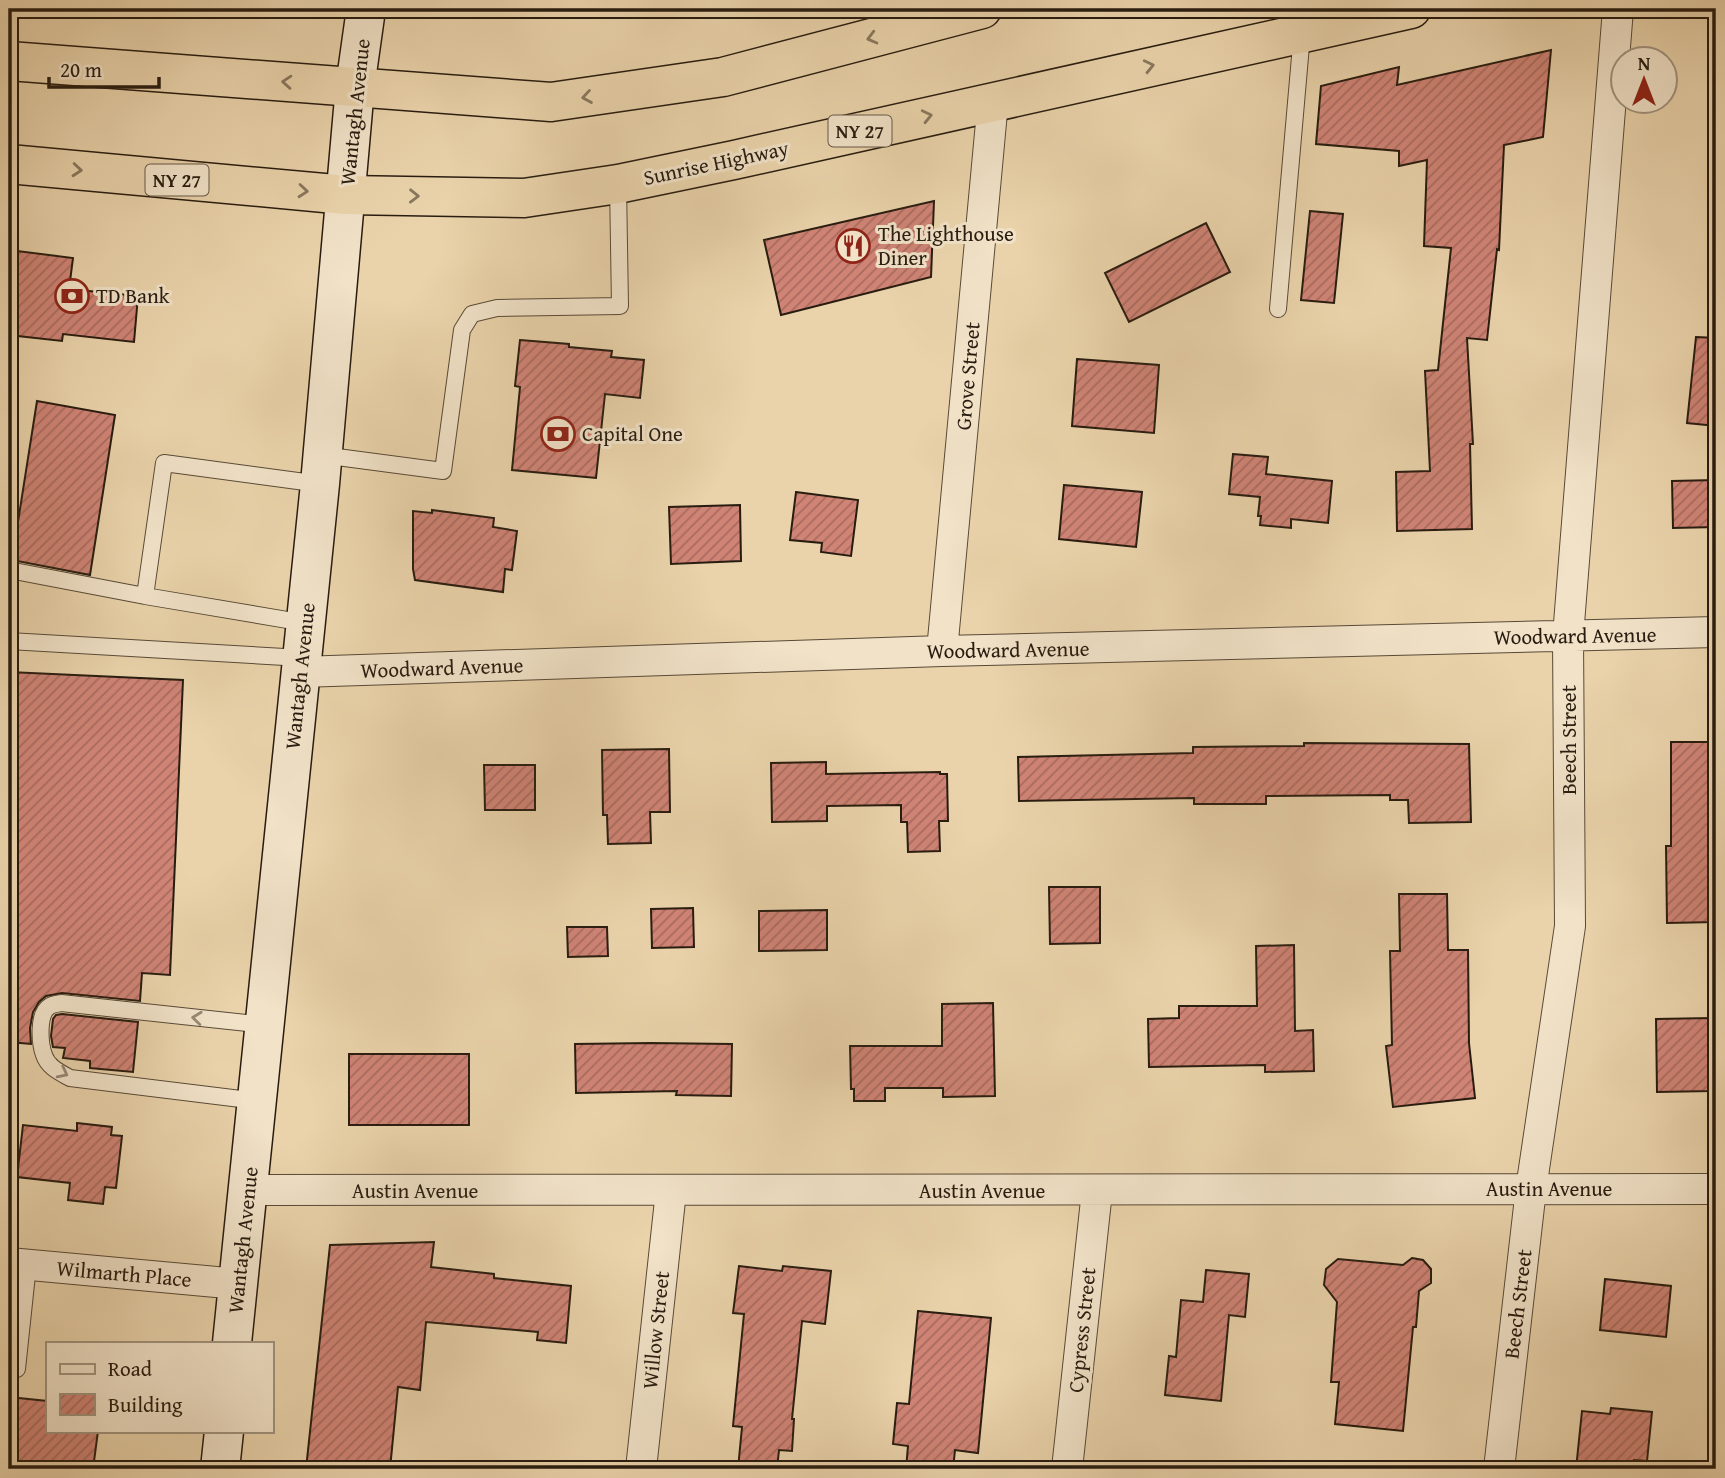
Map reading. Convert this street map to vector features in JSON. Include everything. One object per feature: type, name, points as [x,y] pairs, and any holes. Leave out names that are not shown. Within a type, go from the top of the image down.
[{"type":"highway","points":[[9,61],[551,102],[723,77],[982,9]]},
{"type":"highway","name":"Sunrise Highway","points":[[9,164],[346,195],[524,198],[618,184],[1411,9]]},
{"type":"main road","name":"Wantagh Avenue","points":[[232,1342],[321,469],[355,88],[366,9]]},
{"type":"main road","points":[[220,1469],[224,1432]]},
{"type":"street","name":"Beech Street","points":[[1499,1469],[1531,1189],[1570,926],[1568,636],[1618,9]]},
{"type":"street","name":"Grove Street","points":[[942,651],[993,101]]},
{"type":"street","name":"Woodward Avenue","points":[[302,651],[942,651],[1716,632]]},
{"type":"street","name":"Austin Avenue","points":[[248,1190],[1716,1189]]},
{"type":"street","name":"Willow Street","points":[[641,1469],[671,1191]]},
{"type":"street","name":"Cypress Street","points":[[1067,1469],[1097,1191]]},
{"type":"street","name":"Wilmarth Place","points":[[18,1264],[239,1284]]},
{"type":"lane","points":[[1278,309],[1302,31]]},
{"type":"lane","points":[[145,597],[164,463],[443,471],[462,330],[472,314],[497,308],[620,306],[618,184]]},
{"type":"lane","points":[[9,570],[145,597],[302,651]]},
{"type":"lane","points":[[9,641],[302,651]]},
{"type":"lane","points":[[257,1101],[69,1078],[53,1069],[44,1056],[41,1035],[43,1013],[49,1006],[61,1003],[265,1026]]},
{"type":"lane","points":[[9,1368],[18,1369],[18,1264]]},
{"type":"building","points":[[1551,50],[1543,137],[1504,145],[1499,250],[1497,249],[1487,340],[1467,338],[1473,444],[1470,444],[1472,529],[1397,531],[1396,472],[1430,471],[1425,371],[1438,370],[1451,248],[1424,246],[1427,160],[1399,166],[1399,151],[1316,144],[1321,86],[1399,67],[1397,85]]},
{"type":"building","points":[[934,201],[931,277],[781,315],[764,240]]},
{"type":"building","points":[[1310,211],[1343,214],[1334,303],[1301,300]]},
{"type":"building","points":[[1206,223],[1230,272],[1129,322],[1105,273]]},
{"type":"building","name":"TD Bank","points":[[9,250],[73,258],[69,289],[138,296],[134,342],[63,334],[62,341],[9,335]]},
{"type":"building","points":[[1696,337],[1716,338],[1716,426],[1687,423]]},
{"type":"building","name":"Capital One","points":[[520,340],[569,344],[569,347],[612,351],[611,357],[644,360],[640,398],[605,394],[596,478],[512,470],[520,387],[515,386]]},
{"type":"building","points":[[1077,359],[1159,365],[1154,433],[1072,426]]},
{"type":"building","points":[[37,401],[115,415],[90,575],[12,560]]},
{"type":"building","points":[[1233,454],[1268,457],[1266,474],[1332,481],[1328,523],[1291,519],[1291,528],[1260,525],[1260,497],[1229,494]]},
{"type":"building","points":[[1716,480],[1716,527],[1673,528],[1672,481]]},
{"type":"building","points":[[1064,485],[1142,492],[1136,547],[1059,539]]},
{"type":"building","points":[[796,492],[858,500],[851,556],[821,552],[822,543],[790,540]]},
{"type":"building","points":[[740,505],[741,561],[671,564],[669,507]]},
{"type":"building","points":[[432,510],[494,518],[493,527],[517,531],[512,570],[505,569],[503,592],[415,580],[413,511],[432,513]]},
{"type":"building","points":[[9,672],[183,680],[170,975],[142,973],[140,1001],[62,993],[46,996],[33,1012],[31,1044],[9,1042]]},
{"type":"building","points":[[1671,742],[1716,742],[1716,922],[1667,923],[1666,846],[1671,846]]},
{"type":"building","points":[[1304,743],[1469,744],[1471,822],[1409,823],[1408,800],[1390,800],[1390,795],[1266,796],[1266,804],[1194,804],[1194,798],[1019,801],[1018,757],[1193,753],[1193,747],[1304,746]]},
{"type":"building","points":[[669,749],[670,812],[650,812],[651,843],[608,844],[607,815],[603,815],[602,750]]},
{"type":"building","points":[[826,762],[826,774],[947,774],[948,821],[939,821],[940,851],[908,852],[907,822],[901,822],[901,805],[827,806],[827,821],[772,822],[771,763]]},
{"type":"building","points":[[484,765],[535,765],[535,810],[485,810]]},
{"type":"building","points":[[1049,887],[1100,887],[1100,943],[1050,944]]},
{"type":"building","points":[[1399,894],[1447,894],[1448,950],[1468,950],[1469,1043],[1475,1098],[1393,1107],[1386,1046],[1392,1045],[1390,951],[1400,951]]},
{"type":"building","points":[[693,908],[694,947],[652,948],[651,909]]},
{"type":"building","points":[[827,910],[827,950],[759,951],[759,911]]},
{"type":"building","points":[[567,927],[607,927],[608,956],[568,957]]},
{"type":"building","points":[[1294,945],[1295,1031],[1313,1030],[1314,1071],[1265,1072],[1265,1065],[1149,1067],[1148,1019],[1179,1018],[1179,1006],[1257,1006],[1256,946]]},
{"type":"building","points":[[993,1003],[995,1096],[943,1097],[943,1088],[885,1088],[885,1101],[854,1101],[854,1089],[851,1089],[850,1046],[942,1046],[942,1004]]},
{"type":"building","points":[[62,1014],[138,1022],[133,1072],[90,1068],[90,1061],[63,1058],[65,1048],[53,1047],[51,1036],[53,1019]]},
{"type":"building","points":[[1711,1018],[1712,1091],[1657,1092],[1656,1019]]},
{"type":"building","points":[[575,1044],[732,1044],[731,1096],[676,1095],[677,1091],[576,1093]]},
{"type":"building","points":[[349,1054],[469,1054],[469,1125],[349,1125]]},
{"type":"building","points":[[77,1123],[112,1127],[111,1135],[122,1136],[116,1188],[105,1187],[103,1204],[68,1200],[70,1183],[17,1177],[23,1125],[77,1131]]},
{"type":"building","points":[[434,1242],[431,1267],[494,1274],[494,1278],[571,1286],[566,1343],[537,1340],[538,1332],[426,1322],[420,1390],[398,1387],[390,1469],[306,1469],[330,1245]]},
{"type":"building","points":[[1412,1258],[1423,1260],[1431,1269],[1431,1283],[1419,1291],[1403,1431],[1335,1424],[1339,1382],[1331,1382],[1337,1302],[1324,1285],[1326,1269],[1338,1259],[1403,1265]]},
{"type":"building","points":[[739,1266],[782,1271],[783,1266],[831,1271],[825,1324],[802,1321],[792,1419],[792,1451],[779,1450],[777,1469],[738,1469],[742,1427],[733,1426],[744,1314],[733,1313]]},
{"type":"building","points":[[1206,1270],[1249,1274],[1245,1317],[1229,1315],[1221,1401],[1165,1395],[1169,1356],[1176,1357],[1181,1300],[1203,1302]]},
{"type":"building","points":[[1605,1279],[1671,1286],[1666,1337],[1600,1330]]},
{"type":"building","points":[[918,1311],[991,1318],[978,1453],[955,1450],[953,1469],[906,1469],[908,1446],[893,1444],[897,1403],[909,1404]]},
{"type":"building","points":[[9,1397],[46,1401],[46,1432],[98,1432],[93,1469],[9,1469],[12,1440],[9,1440]]},
{"type":"building","points":[[1611,1408],[1652,1412],[1647,1461],[1634,1460],[1634,1469],[1576,1469],[1582,1411],[1610,1414]]},
{"type":"place","name":"The Lighthouse Diner","points":[[853,246]]},
{"type":"place","name":"TD Bank","points":[[72,296]]},
{"type":"place","name":"Capital One","points":[[558,434]]}]
